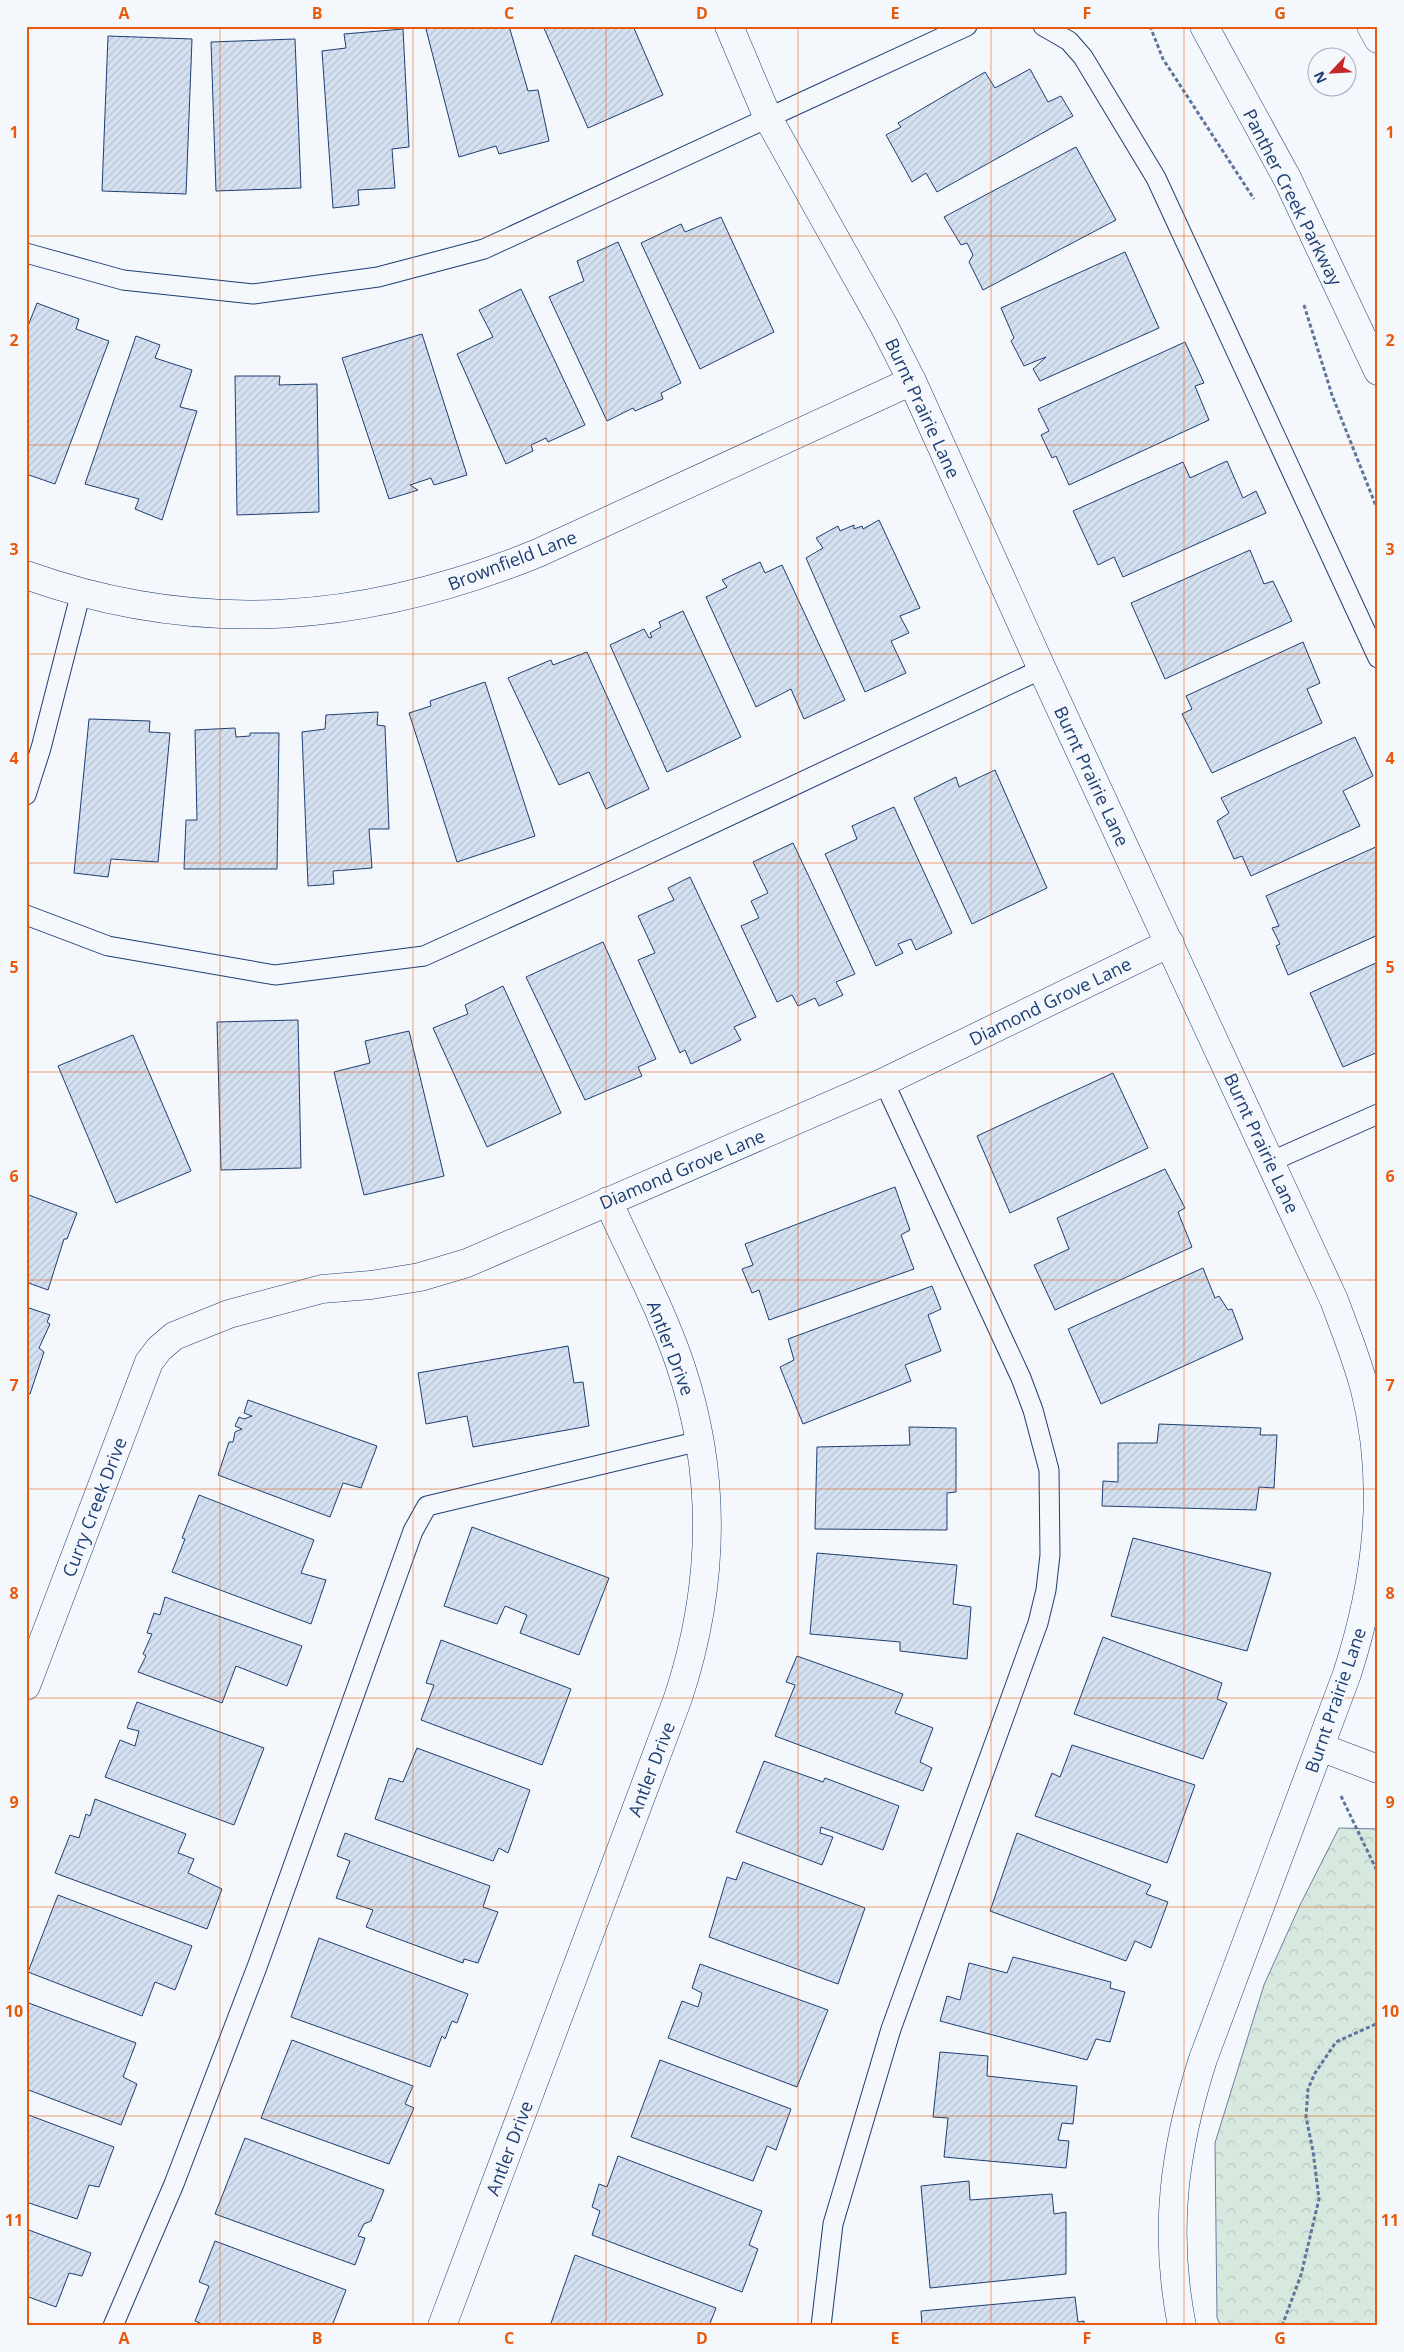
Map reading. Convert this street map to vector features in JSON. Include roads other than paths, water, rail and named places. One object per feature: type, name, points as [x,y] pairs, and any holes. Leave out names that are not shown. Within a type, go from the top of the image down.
[{"type":"street","name":"Burnt Prairie Lane","points":[[729,26],[768,118],[879,316],[912,381],[1042,669],[1334,1300],[1352,1345],[1365,1391],[1374,1438],[1377,1515],[1372,1581],[1362,1628],[1320,1747],[1206,2050],[1188,2104],[1178,2151],[1173,2199],[1175,2285],[1182,2326]]},
{"type":"street","name":"Panther Creek Parkway","points":[[1204,26],[1287,178],[1378,371]]},
{"type":"street","points":[[1371,26],[1378,39]]},
{"type":"street","name":"Brownfield Lane","points":[[26,575],[81,592],[138,605],[186,611],[254,615],[312,612],[370,604],[428,592],[483,575],[538,553],[912,381]]},
{"type":"street","name":"Diamond Grove Lane","points":[[174,1336],[229,1314],[322,1289],[371,1285],[420,1277],[467,1263],[884,1082],[1170,943]]},
{"type":"street","name":"Antler Drive","points":[[442,2326],[691,1656],[704,1588],[708,1528],[706,1484],[692,1401],[680,1362],[608,1201]]},
{"type":"street","name":"Curry Creek Drive","points":[[26,1686],[149,1362],[159,1349],[174,1336]]},
{"type":"street","points":[[1320,1747],[1378,1769]]},
{"type":"lane","points":[[26,253],[123,280],[253,294],[378,277],[484,249],[967,26]]},
{"type":"lane","points":[[1043,26],[1069,41],[1083,57],[1156,178],[1378,658]]},
{"type":"lane","points":[[26,795],[41,748],[81,592]]},
{"type":"lane","points":[[26,915],[108,946],[275,975],[424,956],[638,859],[1042,669]]},
{"type":"lane","points":[[821,2326],[833,2224],[890,2028],[1038,1623],[1046,1590],[1050,1555],[1049,1470],[1033,1410],[1021,1378],[884,1082]]},
{"type":"lane","points":[[1270,1162],[1378,1114]]},
{"type":"lane","points":[[113,2326],[177,2175],[256,1968],[413,1531],[427,1506],[700,1441]]}]
